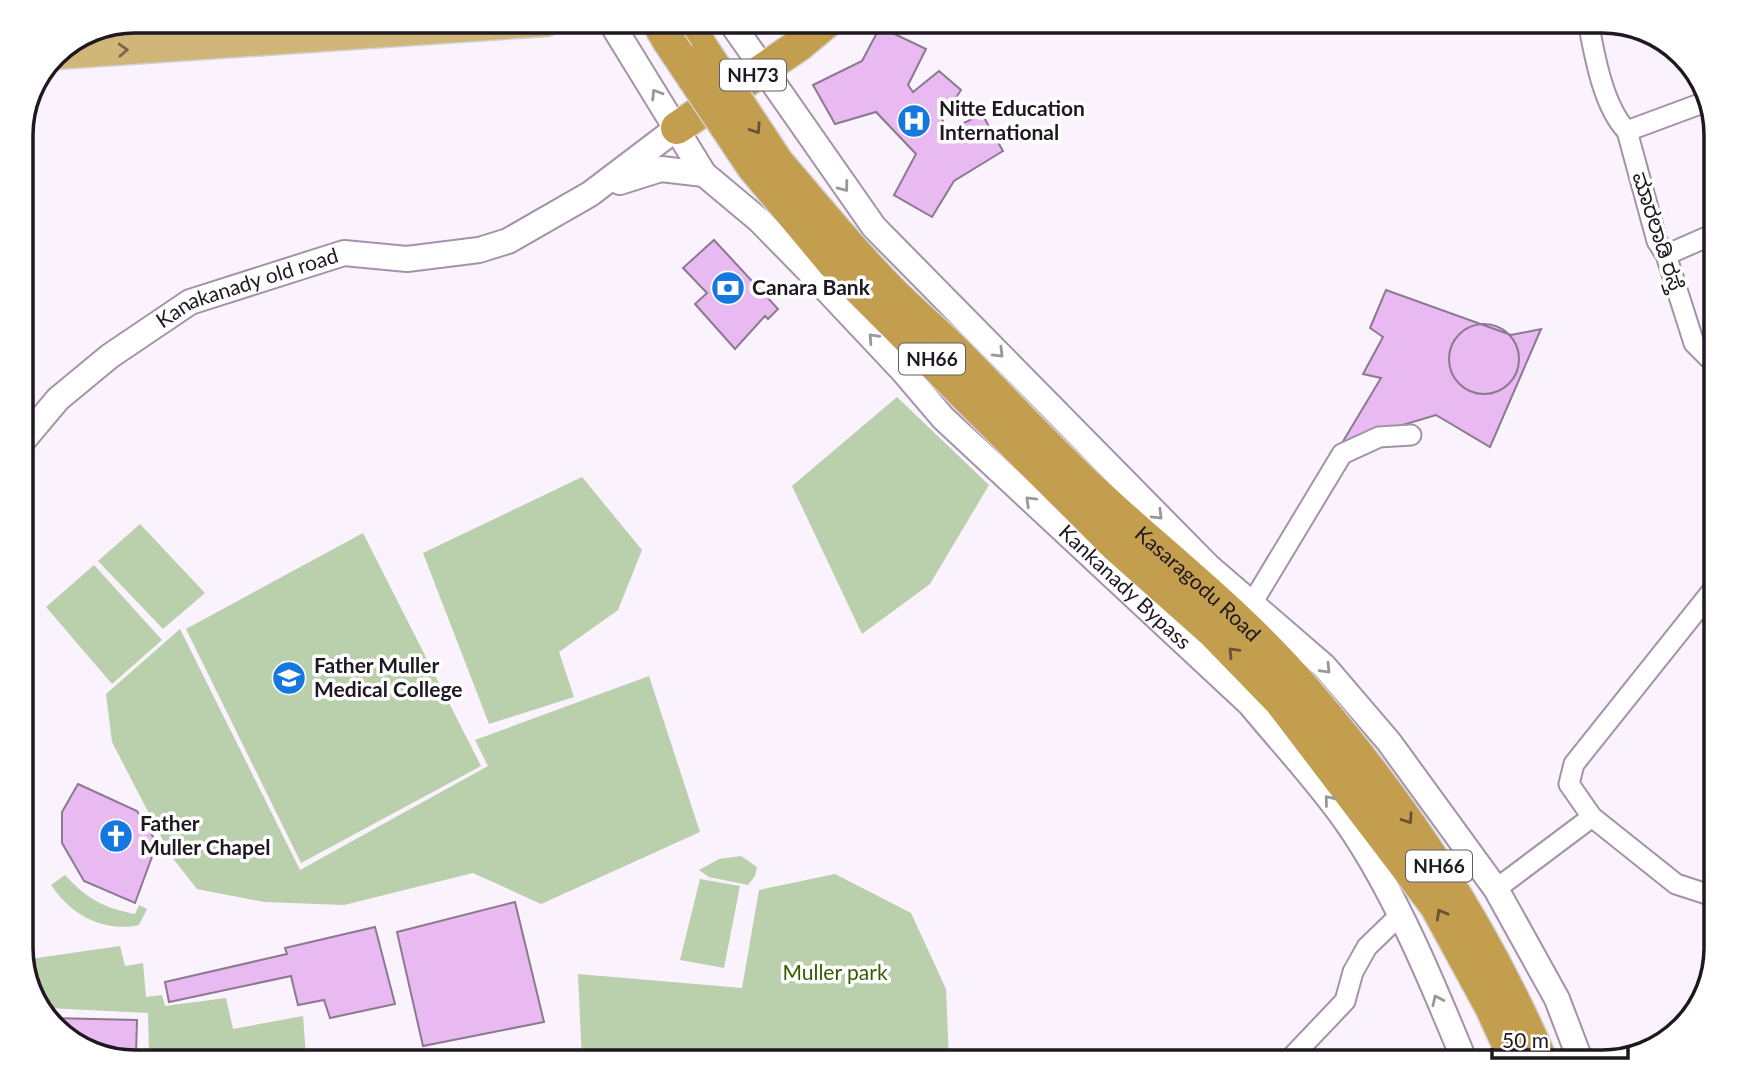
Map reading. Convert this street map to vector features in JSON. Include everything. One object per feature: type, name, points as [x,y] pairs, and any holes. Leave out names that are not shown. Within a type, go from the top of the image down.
[{"type":"highway","name":"NH66","points":[[666,33],[766,165]]},
{"type":"highway","name":"NH66","points":[[692,33],[766,165]]},
{"type":"highway","name":"NH73","points":[[677,128],[814,33]]},
{"type":"highway","name":"Kasaragodu Road","points":[[766,165],[834,264],[1115,545],[1213,632],[1280,701],[1436,906],[1491,1007],[1511,1050]]},
{"type":"highway","name":"Kasaragodu Road","points":[[766,165],[837,233],[894,294],[938,333],[1084,482],[1235,617],[1304,689],[1401,809],[1457,893],[1516,1002],[1537,1050]]},
{"type":"main road","points":[[76,53],[367,33]]},
{"type":"street","points":[[618,33],[704,174]]},
{"type":"street","points":[[738,33],[874,227],[1208,566],[1324,666],[1389,742],[1496,889],[1557,999],[1576,1050]]},
{"type":"street","name":"ಮಾರಲಾಡಿ ರಸ್ತೆ","points":[[1590,33],[1597,67],[1619,123],[1627,131],[1657,241],[1666,255],[1695,342],[1704,352]]},
{"type":"street","points":[[1627,131],[1698,105]]},
{"type":"street","points":[[590,194],[677,128]]},
{"type":"street","points":[[590,194],[662,169],[704,174]]},
{"type":"street","name":"Kankanady Bypass","points":[[704,174],[759,220],[808,270],[903,371],[943,418],[1250,704],[1347,822],[1381,877],[1460,1050]]},
{"type":"street","name":"Kanakanady old road","points":[[33,429],[58,399],[110,356],[190,302],[344,253],[407,259],[479,250],[508,241],[590,194]]},
{"type":"street","points":[[1666,255],[1704,238]]},
{"type":"street","points":[[1251,605],[1342,454],[1379,437],[1411,435]]},
{"type":"street","points":[[1704,601],[1574,764],[1569,784],[1592,817],[1676,884],[1704,893]]},
{"type":"street","points":[[1496,889],[1592,817]]},
{"type":"street","points":[[1298,1050],[1345,1001],[1353,972],[1367,947],[1399,916]]},
{"type":"green space","points":[[897,397],[989,485],[930,584],[862,634],[792,486]]},
{"type":"green space","points":[[582,477],[642,550],[618,610],[559,652],[574,697],[489,724],[423,553]]},
{"type":"green space","points":[[140,524],[205,593],[163,629],[98,561]]},
{"type":"green space","points":[[363,533],[481,766],[301,863],[186,629]]},
{"type":"green space","points":[[94,565],[162,640],[112,684],[46,607]]},
{"type":"green space","points":[[180,629],[300,870],[488,766],[475,740],[649,676],[700,832],[541,904],[473,873],[344,905],[264,902],[197,889],[171,856],[112,742],[106,694]]},
{"type":"green space","points":[[741,856],[757,867],[755,876],[748,885],[709,877],[699,870],[719,859]]},
{"type":"green space","name":"Muller park","points":[[835,874],[911,913],[946,989],[949,1050],[581,1050],[578,974],[742,988],[759,890]]},
{"type":"green space","points":[[65,875],[89,896],[114,909],[135,914],[139,905],[147,909],[139,925],[126,927],[100,924],[78,913],[51,885]]},
{"type":"green space","points":[[700,879],[740,886],[724,968],[680,960]]},
{"type":"green space","points":[[120,946],[125,966],[143,963],[146,997],[162,995],[165,1006],[226,998],[233,1029],[303,1016],[306,1050],[149,1050],[148,1013],[53,1008],[41,987],[34,958]]},
{"type":"building","name":"Nitte Education International","points":[[877,33],[893,33],[926,49],[908,85],[913,92],[939,71],[961,90],[942,119],[948,131],[982,114],[1003,151],[954,181],[932,217],[894,195],[916,154],[876,112],[835,124],[813,85],[862,61]]},
{"type":"building","points":[[714,240],[778,309],[768,319],[765,316],[735,349],[695,304],[707,293],[683,268]]},
{"type":"building","points":[[1386,290],[1511,335],[1541,329],[1490,447],[1436,415],[1342,443],[1381,378],[1363,374],[1383,337],[1370,328]]},
{"type":"building","points":[[1477,324],[1491,324],[1504,329],[1514,339],[1519,359],[1514,379],[1504,389],[1491,394],[1477,394],[1464,389],[1454,379],[1449,366],[1449,352],[1454,339],[1464,329]]},
{"type":"building","points":[[78,784],[137,811],[157,843],[135,903],[84,881],[62,843],[62,812]]},
{"type":"building","points":[[515,902],[544,1022],[423,1046],[397,932]]},
{"type":"building","points":[[375,927],[395,1004],[330,1018],[324,1000],[298,1005],[291,976],[169,1002],[165,982],[287,954],[285,948]]},
{"type":"building","points":[[61,1018],[137,1020],[135,1050],[109,1046],[90,1039],[78,1033]]},
{"type":"place","name":"Nitte Education International","points":[[914,121]]},
{"type":"place","name":"Canara Bank","points":[[728,288]]},
{"type":"place","name":"Father Muller Medical College","points":[[289,678]]},
{"type":"place","name":"Father Muller Chapel","points":[[116,836]]}]
